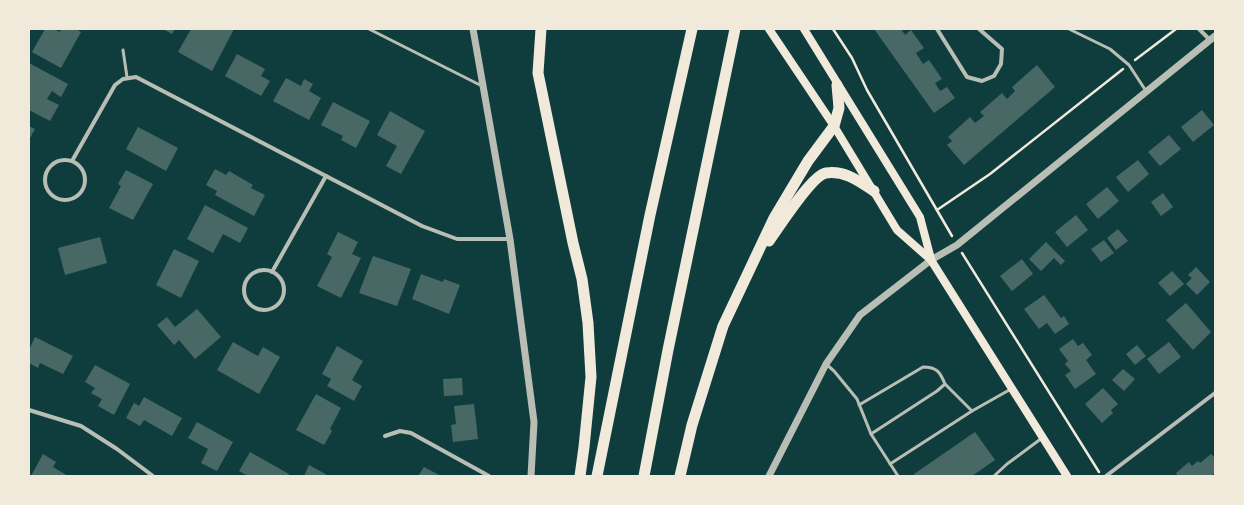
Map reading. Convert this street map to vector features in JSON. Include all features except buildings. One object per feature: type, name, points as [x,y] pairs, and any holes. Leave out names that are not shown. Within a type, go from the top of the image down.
[{"type":"highway","points":[[541,29],[538,73],[573,243],[582,279],[588,323],[591,377],[580,476]]},
{"type":"highway","points":[[597,476],[650,215],[692,29]]},
{"type":"highway","points":[[644,476],[734,33]]},
{"type":"highway","points":[[680,476],[692,425],[723,326],[774,218],[808,161],[834,126],[839,108],[837,85]]},
{"type":"highway","points":[[749,271],[814,179],[826,173],[843,174],[856,179],[874,191]]},
{"type":"main road","points":[[769,29],[834,126],[897,230],[931,260],[1067,476]]},
{"type":"main road","points":[[804,29],[837,85],[920,217],[931,260]]},
{"type":"street","points":[[473,29],[510,239],[534,422],[531,476]]},
{"type":"street","points":[[937,29],[967,77],[982,80],[994,76],[1000,64],[1002,49],[979,29]]},
{"type":"street","points":[[769,476],[826,364],[860,316],[931,260],[957,245],[1212,38],[1199,29]]},
{"type":"street","points":[[72,161],[115,85],[127,77],[141,79],[422,226],[457,239],[510,239]]},
{"type":"street","points":[[60,161],[72,161],[82,169],[85,182],[79,194],[74,198],[61,199],[50,192],[45,180],[46,174],[54,164],[60,161]]},
{"type":"street","points":[[272,272],[326,176]]},
{"type":"street","points":[[259,271],[272,272],[282,281],[284,294],[281,301],[271,309],[258,309],[247,302],[244,296],[245,283],[253,273],[259,271]]},
{"type":"street","points":[[1106,476],[1215,393]]},
{"type":"street","points":[[29,410],[81,426],[117,449],[153,476]]},
{"type":"street","points":[[385,436],[400,431],[411,433],[489,476]]},
{"type":"lane","points":[[369,29],[482,86]]},
{"type":"lane","points":[[1069,29],[1110,49],[1128,65],[1146,91]]},
{"type":"lane","points":[[123,50],[127,77]]},
{"type":"lane","points":[[826,364],[857,399],[871,434],[898,476]]},
{"type":"lane","points":[[859,405],[923,368],[933,367],[940,372],[945,384],[972,411]]},
{"type":"lane","points":[[871,434],[938,391],[945,384]]},
{"type":"lane","points":[[890,464],[972,411],[1012,388]]},
{"type":"lane","points":[[994,476],[1006,464],[1043,437]]},
{"type":"path","points":[[833,29],[852,58],[867,90],[937,210],[990,174],[1176,29]]},
{"type":"path","points":[[968,263],[1102,476]]}]
